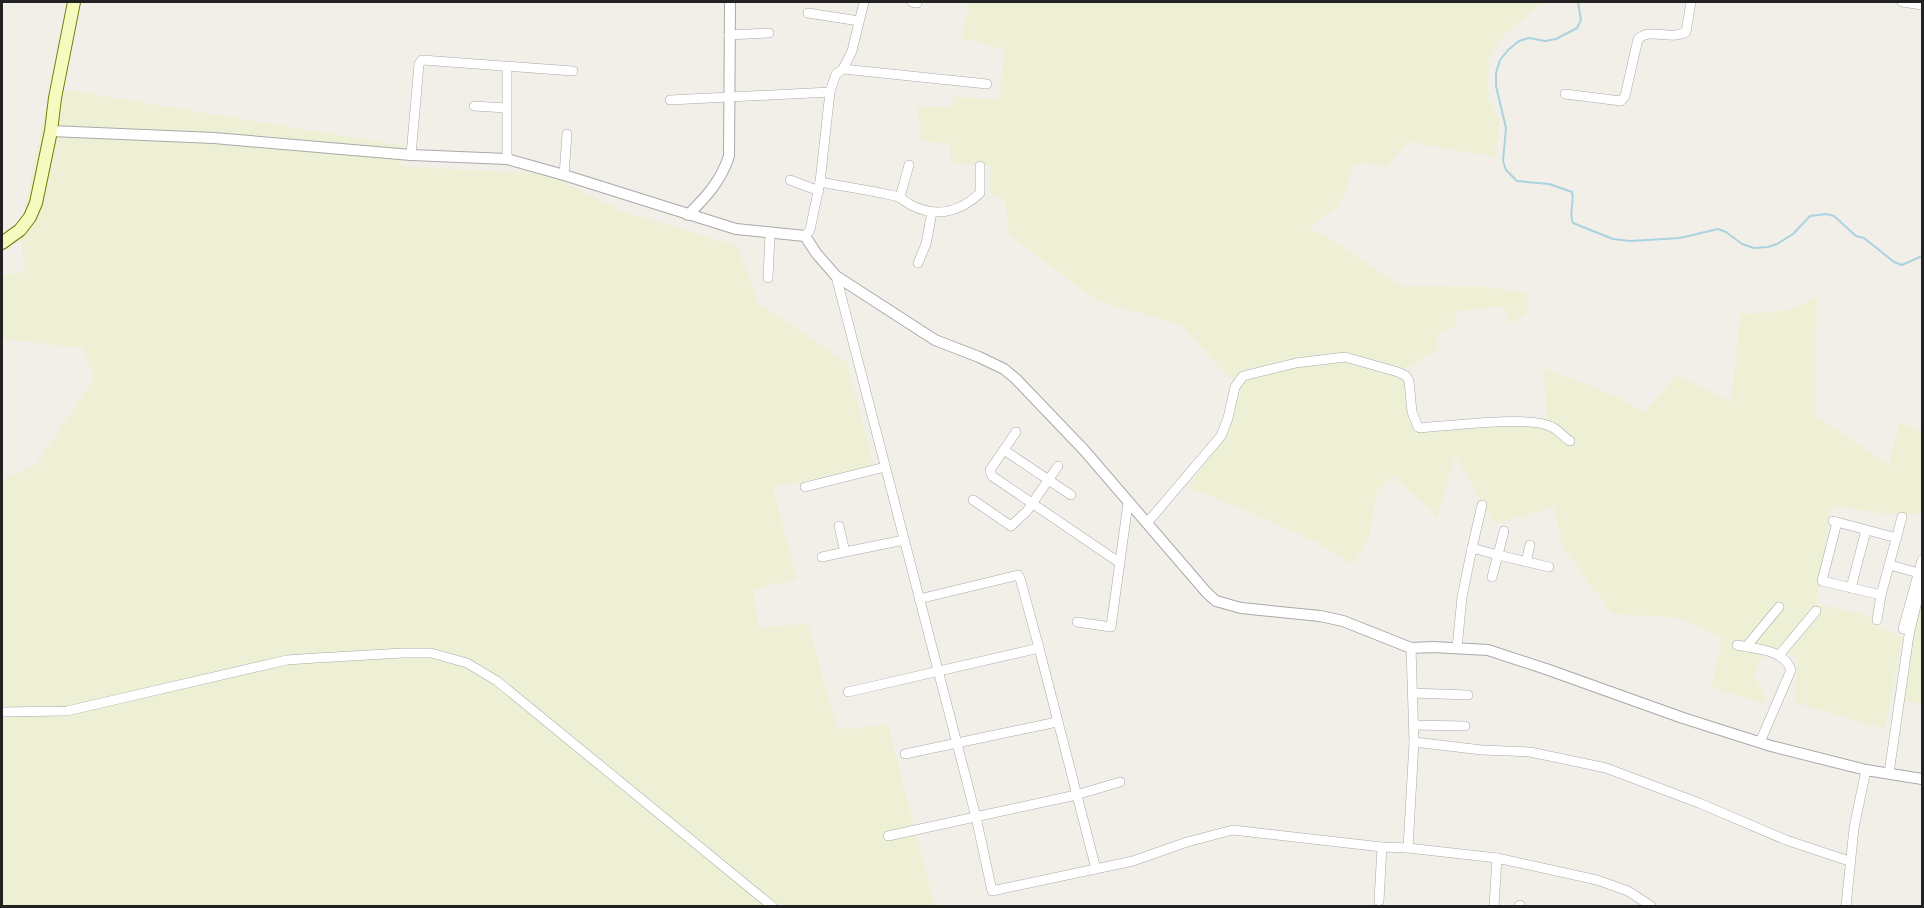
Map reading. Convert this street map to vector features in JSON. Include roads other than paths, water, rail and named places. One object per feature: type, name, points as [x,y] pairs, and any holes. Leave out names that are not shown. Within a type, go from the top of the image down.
[{"type":"main road","points":[[2,243],[13,237],[30,217],[36,202],[74,2]]},
{"type":"street","points":[[688,215],[711,192],[726,165],[730,145],[730,2]]},
{"type":"street","points":[[806,236],[810,230],[819,187],[830,92],[836,74],[843,69],[852,51],[864,2]]},
{"type":"street","points":[[1565,94],[1621,102],[1625,96],[1638,39],[1641,35],[1649,33],[1676,37],[1686,32],[1691,2]]},
{"type":"street","points":[[1902,2],[1923,5]]},
{"type":"street","points":[[808,13],[859,21]]},
{"type":"street","points":[[729,35],[769,33]]},
{"type":"street","points":[[411,155],[420,62],[425,59],[507,68],[573,71]]},
{"type":"street","points":[[507,68],[507,159]]},
{"type":"street","points":[[843,69],[987,84]]},
{"type":"street","points":[[670,100],[830,92]]},
{"type":"street","points":[[474,106],[506,108]]},
{"type":"street","points":[[51,131],[214,138],[411,155],[507,159],[564,174],[736,229],[806,236]]},
{"type":"street","points":[[564,174],[567,134]]},
{"type":"street","points":[[900,197],[909,165]]},
{"type":"street","points":[[790,180],[819,187],[900,197],[913,206],[932,212],[951,211],[967,205],[978,195],[980,166]]},
{"type":"street","points":[[918,263],[926,244],[932,212]]},
{"type":"street","points":[[768,278],[770,234]]},
{"type":"street","points":[[806,236],[816,253],[836,276],[935,340],[1004,369],[1016,379],[1056,420],[1216,601],[1241,608],[1320,616],[1343,621],[1411,648],[1488,650],[1683,718],[1760,742],[1866,770],[1923,779]]},
{"type":"street","points":[[836,276],[976,817],[992,891],[1133,861],[1187,842],[1233,830],[1497,858],[1597,880],[1628,891],[1651,906]]},
{"type":"street","points":[[1147,523],[1221,436],[1235,387],[1243,376],[1296,363],[1345,357],[1406,376],[1409,381],[1412,412],[1420,428],[1505,422],[1542,423],[1551,426],[1570,441]]},
{"type":"street","points":[[1016,432],[990,470],[992,476],[1120,563]]},
{"type":"street","points":[[1004,450],[1071,495]]},
{"type":"street","points":[[973,500],[1009,526],[1020,519],[1033,504],[1058,465]]},
{"type":"street","points":[[805,487],[885,466]]},
{"type":"street","points":[[1111,627],[1128,503]]},
{"type":"street","points":[[1457,648],[1462,597],[1482,505]]},
{"type":"street","points":[[1877,620],[1881,595],[1902,517]]},
{"type":"street","points":[[1881,595],[1822,581],[1835,522],[1897,538]]},
{"type":"street","points":[[839,526],[845,552]]},
{"type":"street","points":[[1851,588],[1866,530]]},
{"type":"street","points":[[1492,577],[1504,531]]},
{"type":"street","points":[[822,557],[904,540]]},
{"type":"street","points":[[1526,562],[1530,545]]},
{"type":"street","points":[[1472,548],[1549,567]]},
{"type":"street","points":[[1889,773],[1909,635],[1923,560]]},
{"type":"street","points":[[1890,565],[1921,576]]},
{"type":"street","points":[[919,599],[1018,575],[1020,578],[1096,869]]},
{"type":"street","points":[[1903,628],[1921,576]]},
{"type":"street","points":[[1760,742],[1791,670],[1789,664],[1779,655],[1741,646],[1779,607]]},
{"type":"street","points":[[1779,655],[1816,611]]},
{"type":"street","points":[[1077,622],[1122,629]]},
{"type":"street","points":[[848,692],[1039,648]]},
{"type":"street","points":[[1408,848],[1414,742],[1411,648]]},
{"type":"street","points":[[2,712],[67,711],[287,660],[403,652],[431,653],[448,657],[467,663],[497,681],[772,906]]},
{"type":"street","points":[[1412,693],[1468,695]]},
{"type":"street","points":[[905,754],[1057,722]]},
{"type":"street","points":[[1413,725],[1466,726]]},
{"type":"street","points":[[1414,742],[1482,750],[1530,752],[1606,768],[1699,803],[1786,840],[1849,861]]},
{"type":"street","points":[[1846,906],[1849,861],[1866,770]]},
{"type":"street","points":[[888,836],[1076,795],[1120,782]]},
{"type":"street","points":[[1379,901],[1382,847]]},
{"type":"street","points":[[1494,906],[1497,858]]},
{"type":"waterway","points":[[1578,2],[1581,20],[1577,28],[1556,39],[1545,41],[1529,38],[1519,41],[1500,60],[1496,73],[1496,86],[1506,128],[1503,161],[1506,170],[1517,181],[1549,184],[1572,192],[1573,223],[1613,239],[1630,241],[1680,238],[1718,229],[1742,244],[1754,248],[1777,244],[1793,234],[1810,216],[1826,214],[1834,216],[1856,236],[1864,238],[1894,262],[1902,265],[1922,256]]}]
